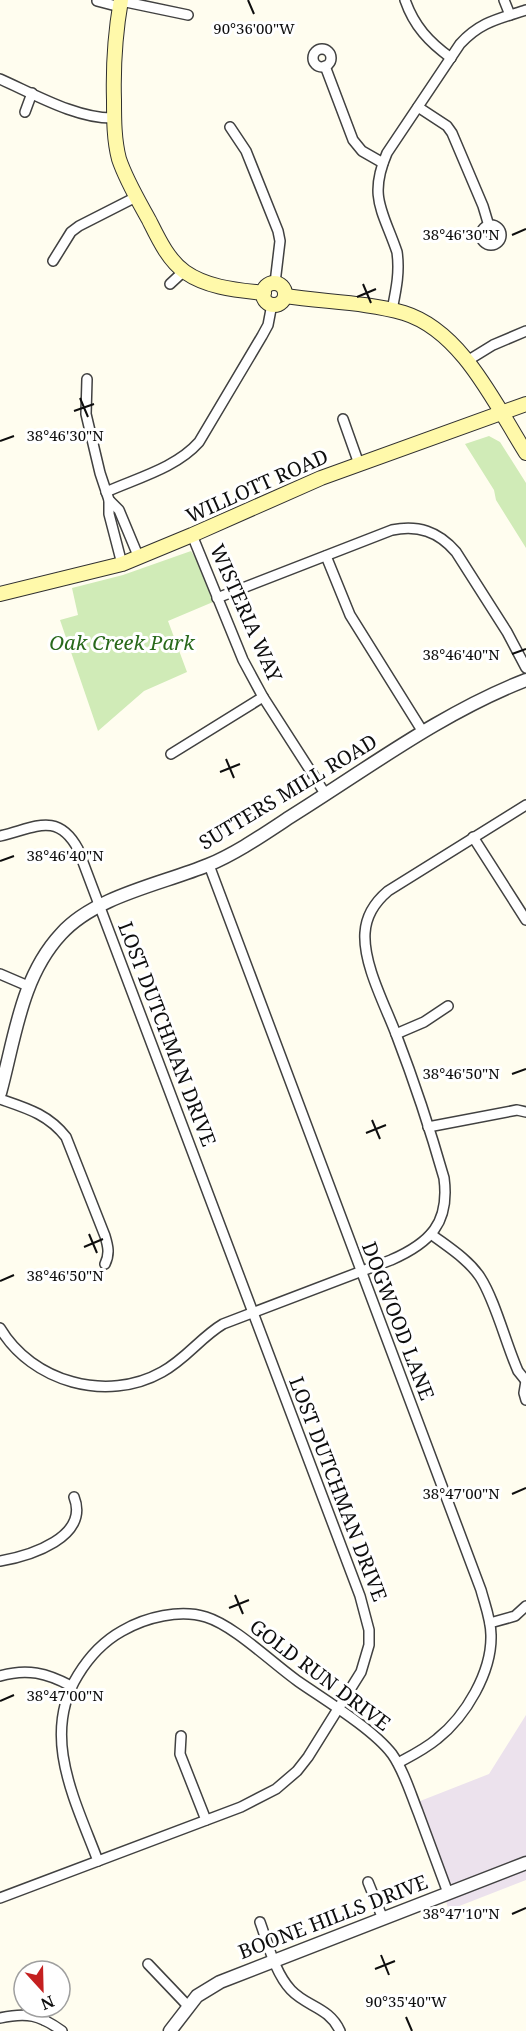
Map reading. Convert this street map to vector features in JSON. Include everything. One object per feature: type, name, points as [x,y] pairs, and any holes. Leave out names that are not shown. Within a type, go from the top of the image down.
[{"type":"main road","points":[[120,2],[114,48],[114,118],[119,158],[136,197],[163,246],[184,271],[222,287],[268,299],[282,302],[285,296],[282,286],[275,283],[268,285],[268,299]]},
{"type":"main road","points":[[285,296],[392,310],[429,324],[447,338],[467,361],[526,453]]},
{"type":"main road","name":"WILLOTT ROAD","points":[[0,594],[139,558],[321,478],[526,404]]},
{"type":"street","points":[[405,0],[411,17],[425,37],[450,58]]},
{"type":"street","points":[[504,0],[510,15]]},
{"type":"street","points":[[97,2],[120,2],[188,15]]},
{"type":"street","points":[[392,310],[398,281],[399,261],[378,202],[377,182],[383,163],[460,44],[478,27],[526,10]]},
{"type":"street","points":[[325,66],[353,140],[362,151],[383,163]]},
{"type":"street","points":[[0,79],[93,117],[114,118]]},
{"type":"street","points":[[25,112],[32,93]]},
{"type":"street","points":[[418,106],[447,126],[452,133],[483,206],[489,226]]},
{"type":"street","points":[[230,127],[246,151],[278,231],[280,241],[275,283]]},
{"type":"street","points":[[53,261],[71,232],[136,197]]},
{"type":"street","points":[[170,284],[184,271]]},
{"type":"street","points":[[108,496],[186,456],[199,442],[268,325],[268,299]]},
{"type":"street","points":[[467,361],[493,345],[526,331]]},
{"type":"street","points":[[87,379],[86,414],[108,496],[109,514],[122,564]]},
{"type":"street","points":[[343,419],[359,464]]},
{"type":"street","points":[[206,431],[214,437]]},
{"type":"street","points":[[108,496],[119,510],[139,558]]},
{"type":"street","points":[[217,598],[392,530],[416,528],[438,535],[456,552],[507,632],[526,668]]},
{"type":"street","name":"WISTERIA WAY","points":[[192,536],[243,660],[263,697],[326,795]]},
{"type":"street","points":[[326,556],[350,615],[423,732]]},
{"type":"street","name":"SUTTERS MILL ROAD","points":[[0,1093],[28,986],[36,967],[59,935],[75,921],[123,895],[209,865],[237,850],[467,706],[526,680]]},
{"type":"street","points":[[171,754],[263,697]]},
{"type":"street","points":[[0,1328],[30,1361],[55,1376],[76,1383],[116,1387],[133,1384],[160,1374],[183,1358],[213,1330],[252,1312],[408,1252],[424,1242],[443,1212],[446,1191],[444,1178],[368,957],[365,931],[371,909],[388,891],[526,805]]},
{"type":"street","points":[[0,836],[33,825],[56,826],[60,816]]},
{"type":"street","name":"LOST DUTCHMAN DRIVE","points":[[0,1898],[253,1802],[276,1790],[308,1757],[361,1672],[366,1659],[369,1630],[366,1615],[78,849],[65,831],[56,826]]},
{"type":"street","points":[[473,837],[526,921]]},
{"type":"street","name":"DOGWOOD LANE","points":[[209,865],[481,1590],[490,1623],[491,1637],[485,1671],[466,1705],[438,1739],[398,1763]]},
{"type":"street","points":[[0,974],[28,986]]},
{"type":"street","points":[[396,1034],[424,1022],[448,1006]]},
{"type":"street","points":[[0,1099],[40,1113],[57,1126],[66,1137],[109,1249],[105,1264]]},
{"type":"street","points":[[428,1127],[517,1110],[526,1112]]},
{"type":"street","points":[[431,1234],[463,1258],[479,1275],[518,1371],[526,1381],[524,1393],[526,1400]]},
{"type":"street","points":[[0,1561],[22,1555],[61,1539],[75,1522],[78,1512],[74,1497]]},
{"type":"street","points":[[490,1623],[514,1616],[526,1606]]},
{"type":"street","name":"GOLD RUN DRIVE","points":[[98,1861],[63,1765],[61,1729],[71,1686],[92,1655],[116,1634],[129,1627],[160,1617],[190,1614],[203,1616],[225,1625],[379,1741],[398,1763],[448,1893]]},
{"type":"street","points":[[0,1676],[18,1671],[31,1671],[44,1673],[71,1686]]},
{"type":"street","points":[[181,1736],[180,1754],[206,1820]]},
{"type":"street","name":"BOONE HILLS DRIVE","points":[[170,2031],[197,1996],[220,1982],[526,1863]]},
{"type":"street","points":[[368,1882],[382,1919]]},
{"type":"street","points":[[260,1922],[281,1975],[291,1990],[330,2016],[340,2031]]},
{"type":"street","points":[[148,1964],[188,2006]]},
{"type":"street","points":[[44,2020],[62,2031]]},
{"type":"shaded area","points":[[526,1715],[526,1880],[449,1910],[410,1805],[489,1774]]},
{"type":"green space","points":[[489,436],[500,442],[526,483],[526,548],[465,444]]},
{"type":"green space","name":"Oak Creek Park","points":[[191,551],[213,602],[168,621],[187,672],[144,691],[98,731],[60,620],[78,615],[72,588],[123,575]]}]
